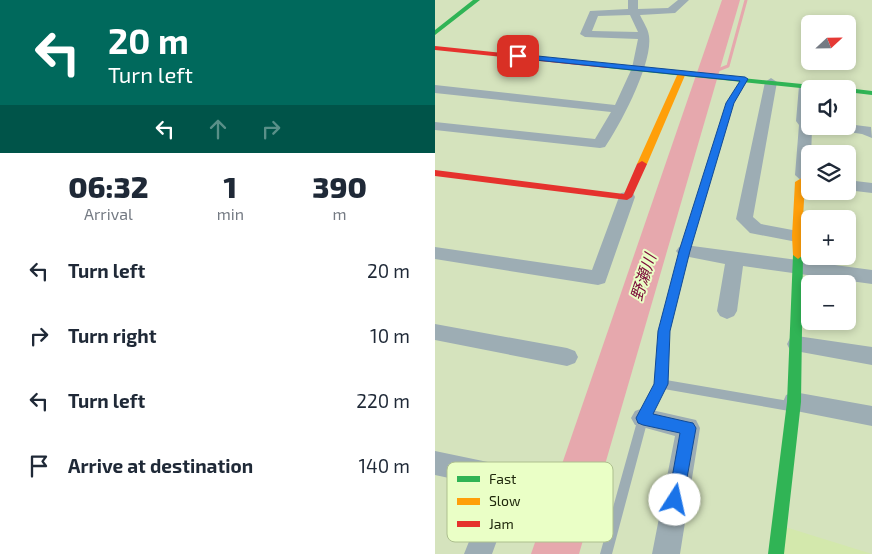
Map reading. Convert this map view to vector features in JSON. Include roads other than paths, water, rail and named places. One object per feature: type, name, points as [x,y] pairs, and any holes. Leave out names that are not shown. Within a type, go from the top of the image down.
[{"type":"street","points":[[435,33],[477,0]]},
{"type":"street","points":[[435,126],[600,144],[632,86],[638,68],[644,36],[642,28],[632,12],[633,0]]},
{"type":"street","points":[[644,36],[585,34],[594,12],[671,11],[684,0]]},
{"type":"street","points":[[435,48],[801,86]]},
{"type":"street","points":[[435,253],[598,278],[627,197],[688,73]]},
{"type":"street","points":[[771,82],[744,219],[756,229],[797,236]]},
{"type":"street","points":[[435,89],[618,109]]},
{"type":"street","points":[[856,91],[872,93]]},
{"type":"street","points":[[856,129],[866,130],[872,134]]},
{"type":"street","points":[[435,173],[627,197]]},
{"type":"street","points":[[776,554],[794,405],[799,267],[797,236],[801,182]]},
{"type":"street","points":[[856,186],[872,188]]},
{"type":"street","points":[[685,251],[872,277]]},
{"type":"street","points":[[727,311],[735,259]]},
{"type":"street","points":[[435,332],[567,357]]},
{"type":"street","points":[[797,344],[872,356]]},
{"type":"street","points":[[794,405],[872,416]]},
{"type":"street","points":[[643,418],[688,428],[665,554]]},
{"type":"street","points":[[478,554],[483,542]]},
{"type":"lane","points":[[613,531],[643,418],[661,384],[664,331],[685,251],[730,103],[742,79]]},
{"type":"lane","points":[[661,384],[794,405]]},
{"type":"waterway","name":"野瀬川","points":[[584,462],[731,0]]},
{"type":"waterway","points":[[708,74],[728,66],[746,0]]},
{"type":"waterway","name":"野瀬川","points":[[555,554],[559,542]]}]
